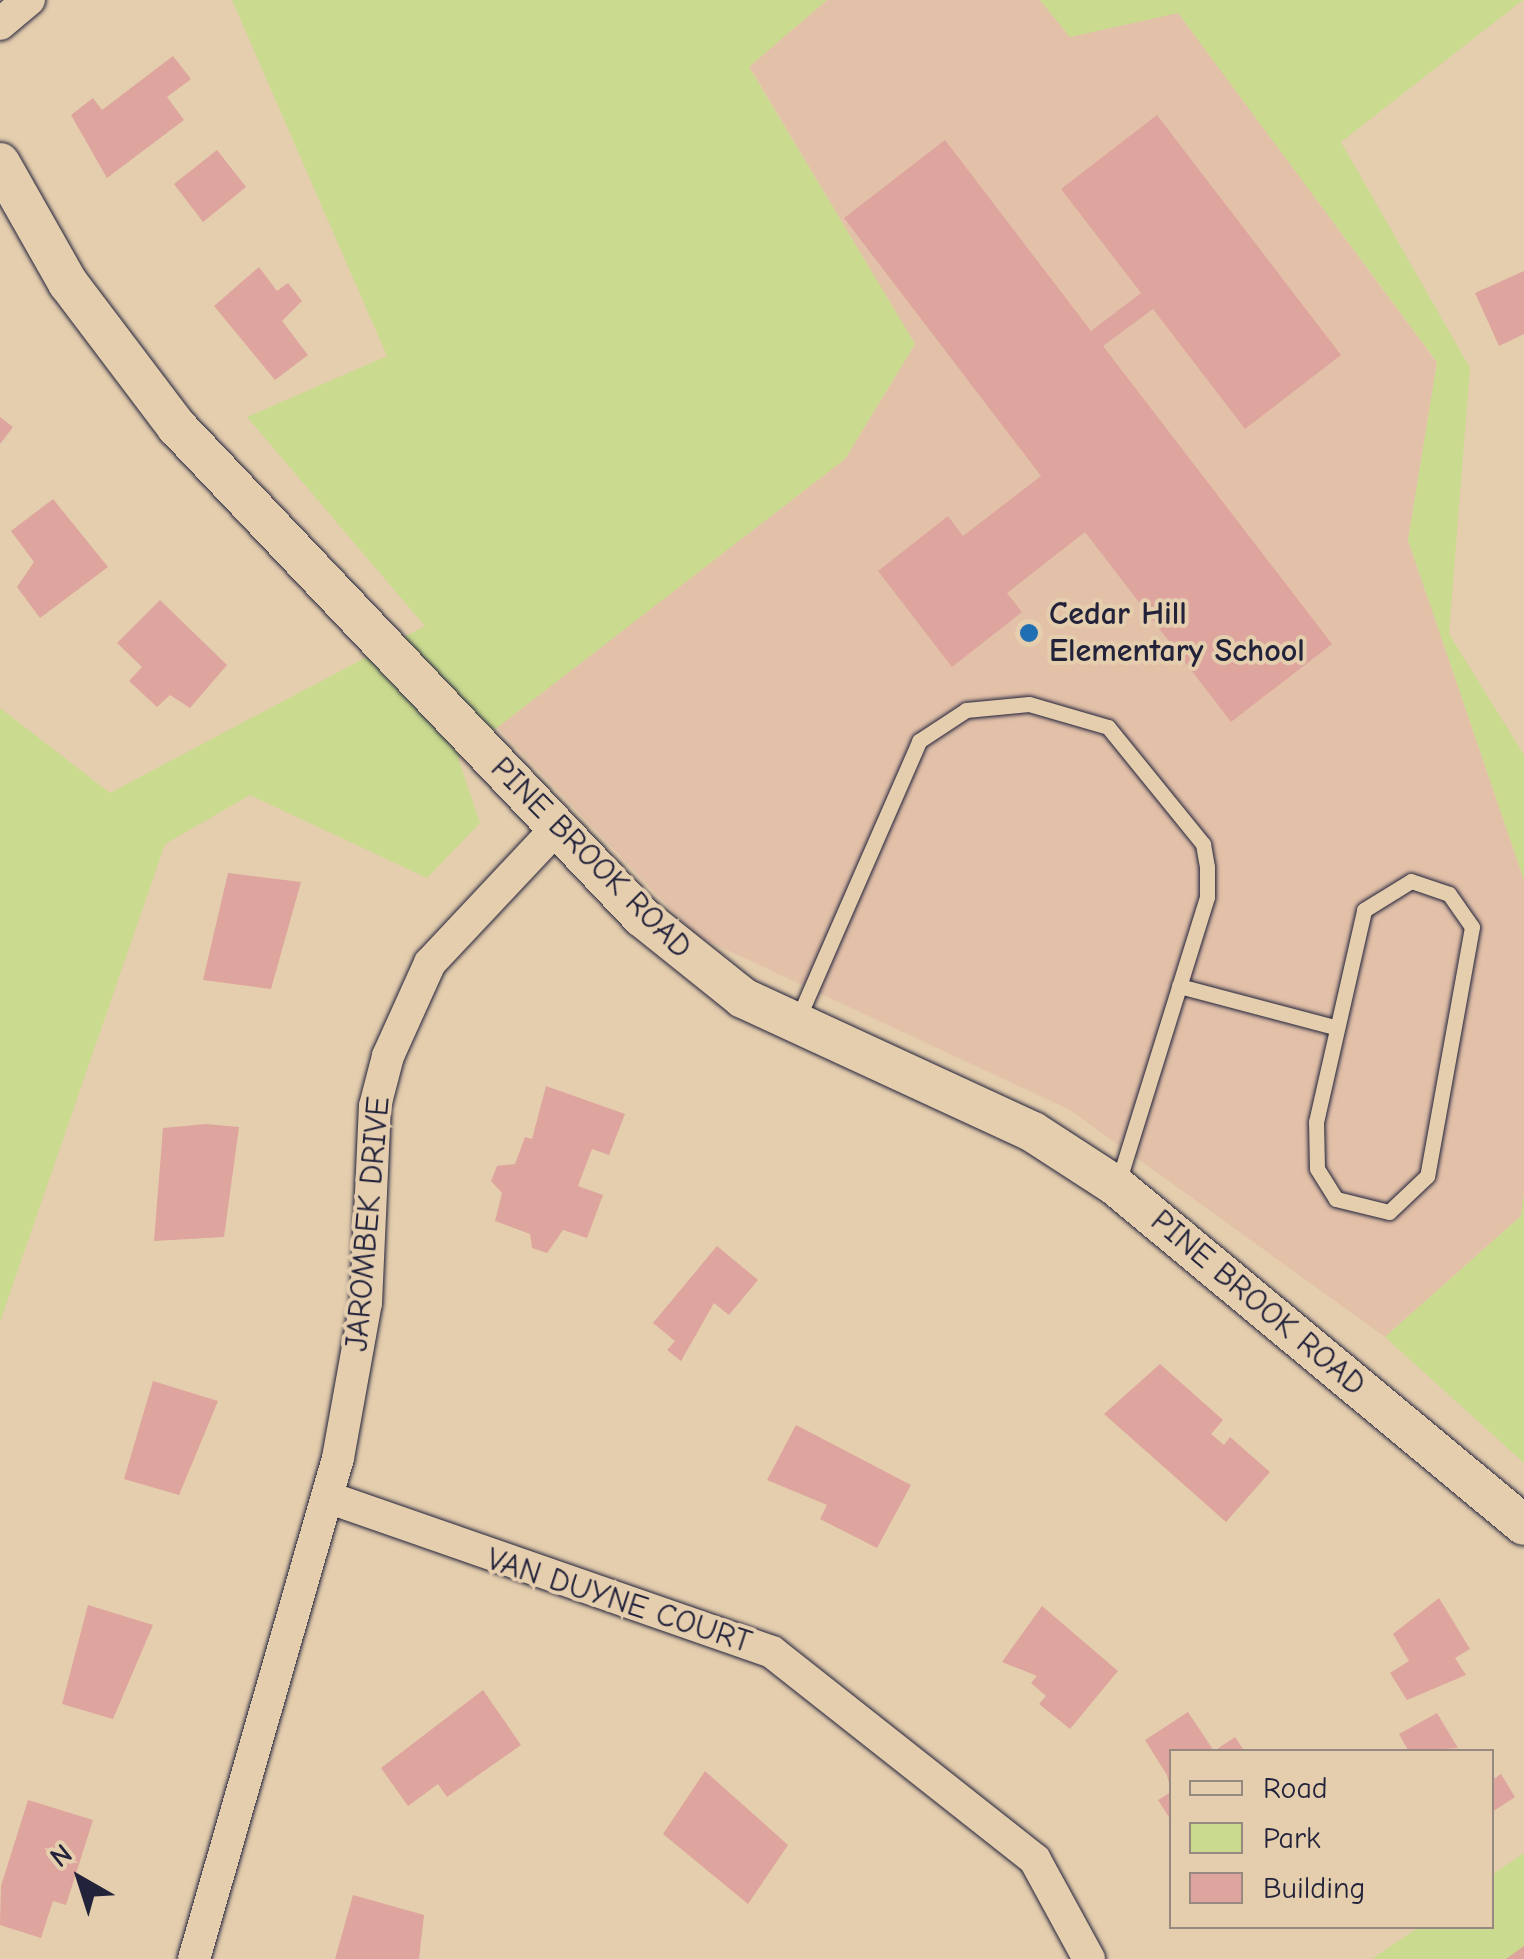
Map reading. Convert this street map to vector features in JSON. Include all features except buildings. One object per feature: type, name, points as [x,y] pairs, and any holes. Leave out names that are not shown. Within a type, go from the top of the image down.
[{"type":"street","points":[[0,24],[29,0]]},
{"type":"street","name":"PINE BROOK ROAD","points":[[0,163],[68,282],[176,427],[556,828],[690,959],[796,1023],[1033,1132],[1116,1186],[1524,1525]]},
{"type":"street","name":"JAROMBEK DRIVE","points":[[194,1959],[327,1497],[366,1304],[375,1106],[388,1056],[430,963],[556,828]]},
{"type":"street","name":"VAN DUYNE COURT","points":[[327,1497],[772,1652],[1035,1860],[1089,1959]]},
{"type":"lane","points":[[796,1023],[918,741],[966,710],[1029,704],[1108,728],[1203,844],[1207,897],[1116,1186]]},
{"type":"lane","points":[[1411,881],[1465,910],[1468,973],[1427,1176],[1389,1212],[1336,1199],[1317,1168],[1334,1027],[1364,910],[1411,881]]},
{"type":"lane","points":[[1178,986],[1334,1027]]},
{"type":"shaded area","name":"Cedar Hill Elementary School","points":[[827,0],[1040,0],[1070,37],[1178,12],[1437,363],[1408,540],[1524,880],[1524,1192],[1521,1216],[1385,1337],[1070,1110],[697,936],[497,727],[845,459],[915,344],[749,66]]},
{"type":"green space","points":[[232,0],[827,0],[749,67],[915,344],[845,459],[458,758],[480,823],[427,878],[250,795],[165,844],[0,1322],[0,708],[110,793],[425,626],[247,417],[387,356]]},
{"type":"green space","points":[[1040,0],[1523,0],[1341,142],[1470,368],[1449,634],[1524,755],[1524,880],[1408,540],[1437,362],[1178,13],[1070,37]]},
{"type":"green space","points":[[1524,1192],[1524,1463],[1385,1337],[1521,1216]]},
{"type":"green space","points":[[1524,1853],[1524,1959],[1372,1959],[1416,1929],[1494,1929],[1494,1874]]},
{"type":"place","name":"Cedar Hill Elementary School","points":[[1029,633]]}]
